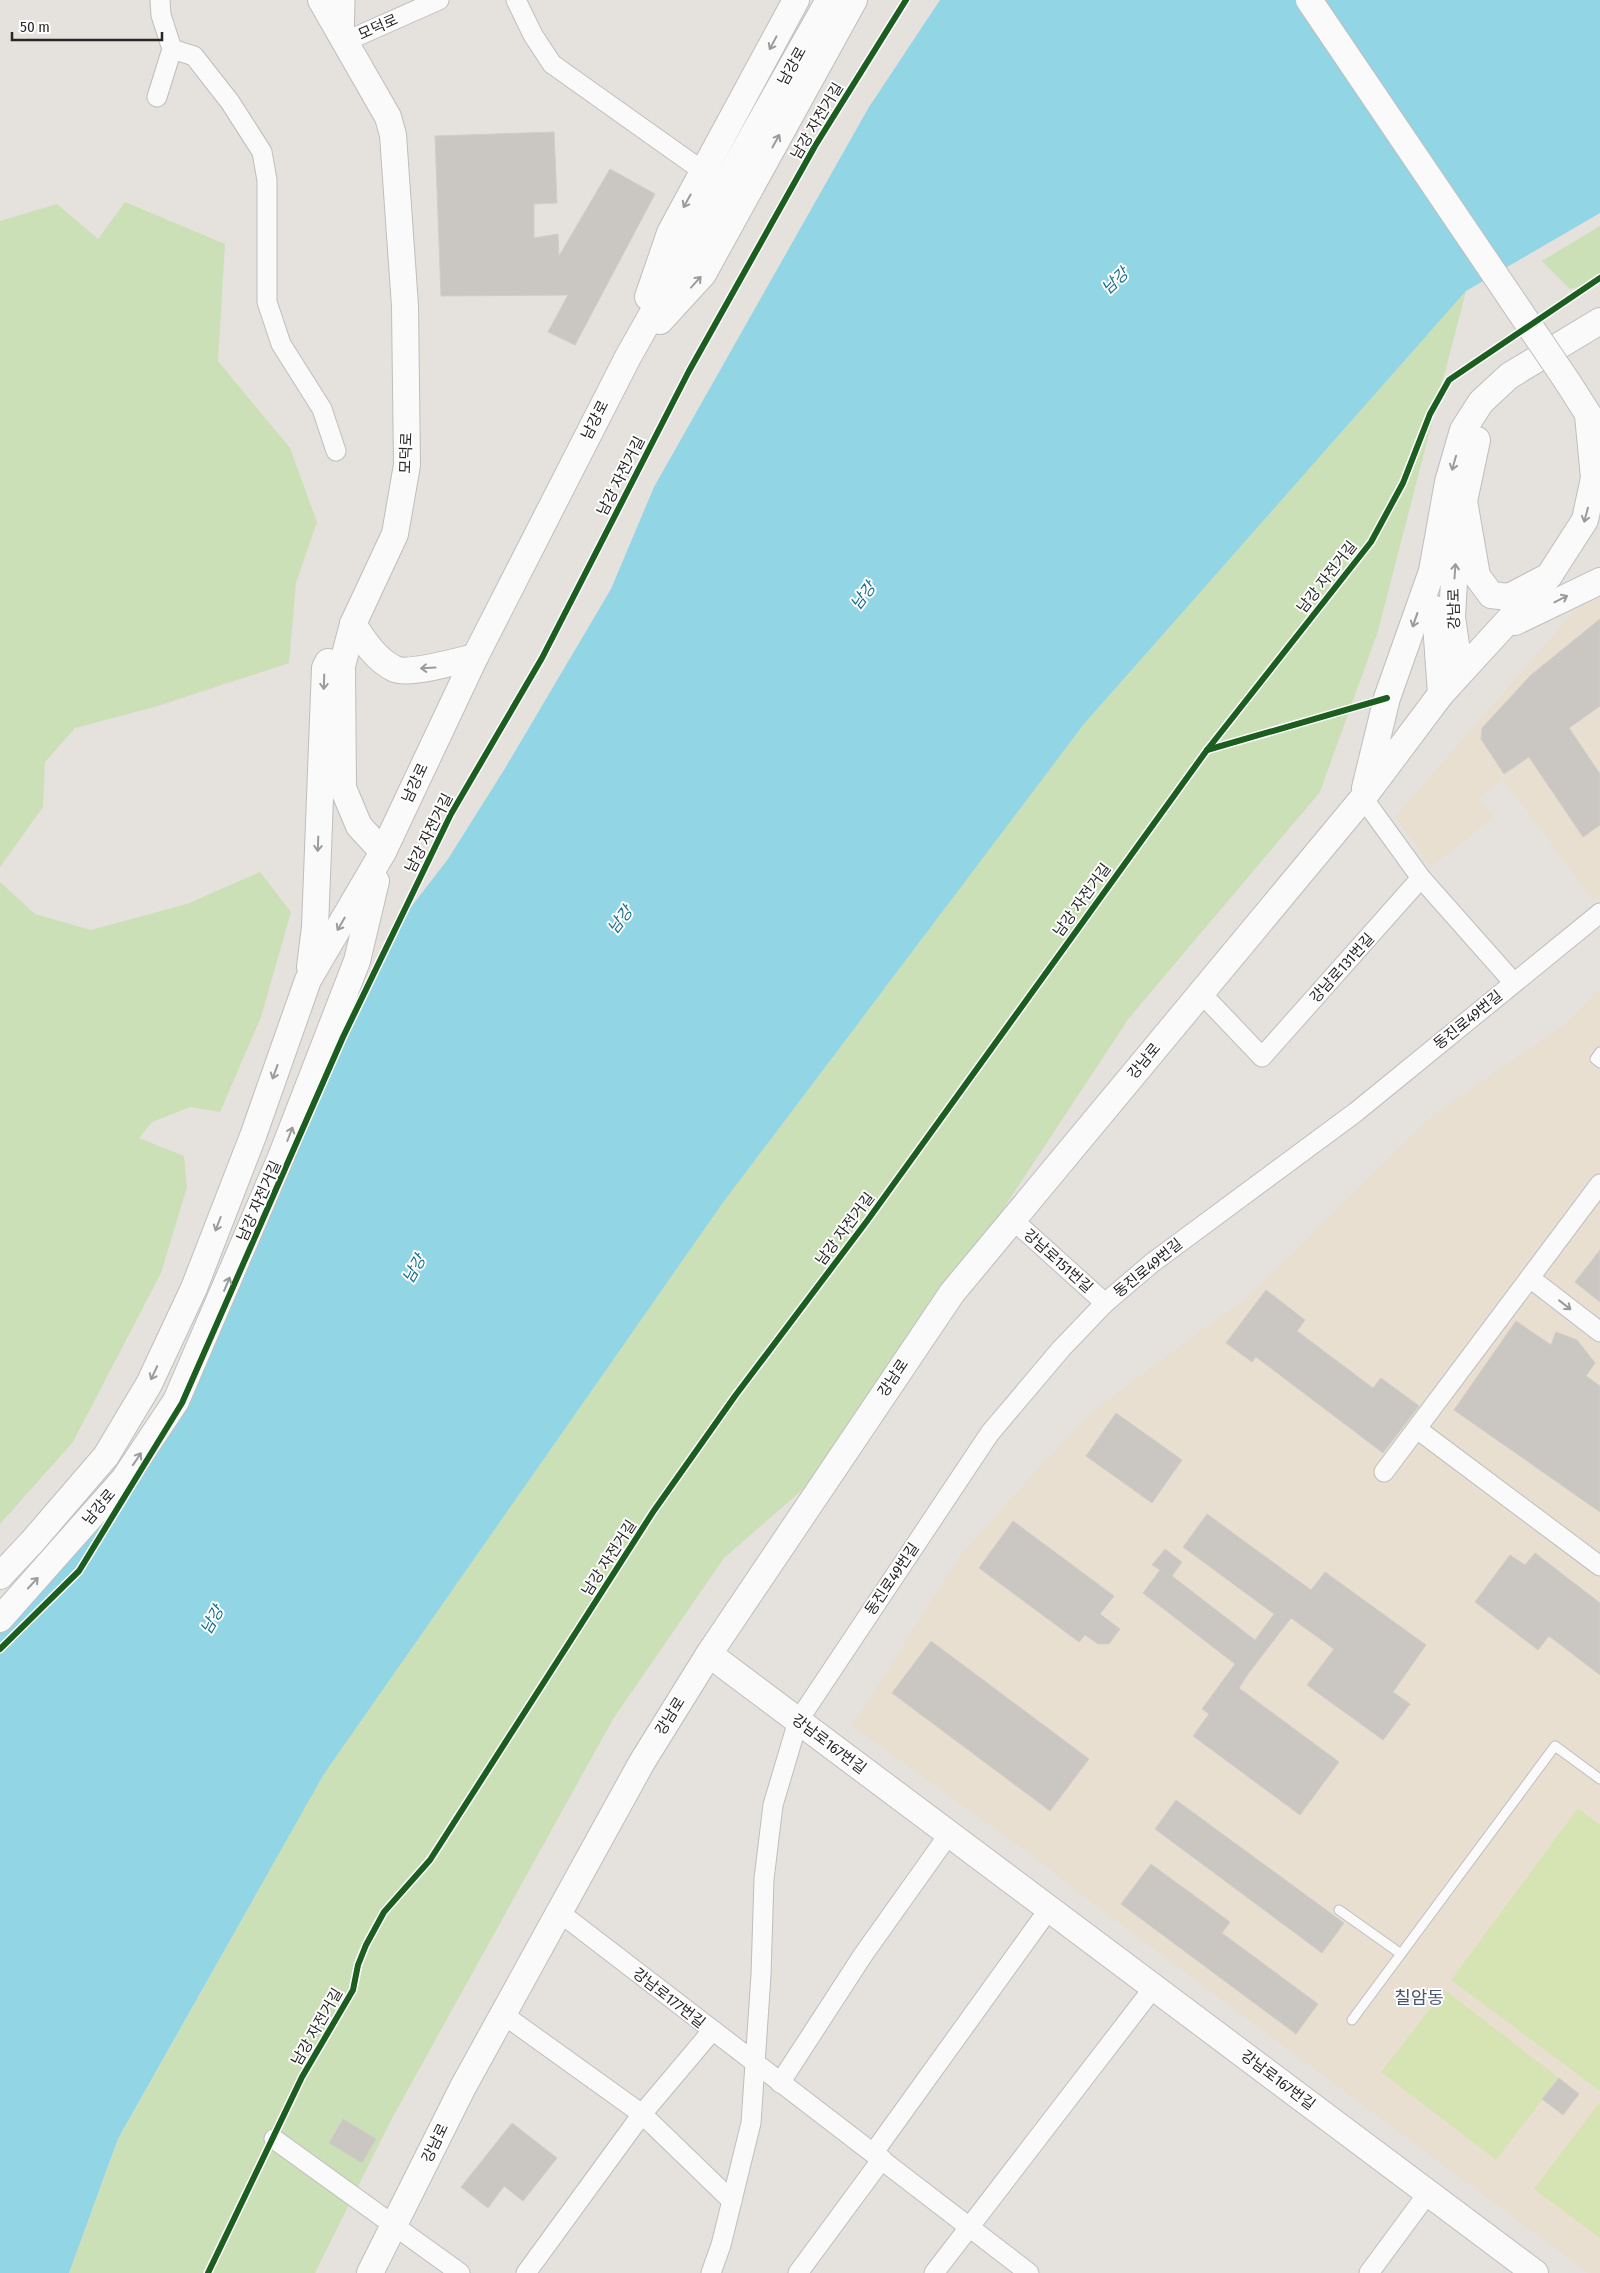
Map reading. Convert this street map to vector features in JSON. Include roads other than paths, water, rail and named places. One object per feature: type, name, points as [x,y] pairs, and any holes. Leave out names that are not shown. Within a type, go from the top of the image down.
[{"type":"street","points":[[157,97],[172,49],[161,16],[160,0]]},
{"type":"street","name":"모덕로","points":[[320,0],[388,117],[393,135],[405,306],[407,465],[395,534],[353,624],[342,666],[343,788],[359,826],[383,852]]},
{"type":"street","points":[[344,42],[345,0]]},
{"type":"street","name":"모덕로","points":[[344,42],[440,0]]},
{"type":"street","points":[[516,0],[533,35],[552,64],[704,172]]},
{"type":"street","points":[[628,356],[670,233],[796,0]]},
{"type":"street","name":"남강로","points":[[0,1576],[106,1456],[149,1384],[194,1288],[253,1136],[308,980],[383,852],[475,656],[628,356],[829,0]]},
{"type":"street","points":[[628,356],[703,274],[854,0]]},
{"type":"street","points":[[1309,0],[1596,424],[1594,478],[1585,520],[1549,576],[1460,672]]},
{"type":"street","points":[[172,49],[194,56],[230,102],[262,152],[267,180],[267,302],[281,344],[322,409],[336,451]]},
{"type":"street","name":"강남로","points":[[1363,798],[1387,698],[1432,571],[1446,491],[1463,430],[1481,402],[1508,376],[1600,321]]},
{"type":"street","name":"강남로","points":[[370,2273],[463,2086],[504,2015],[642,1762],[709,1654],[952,1293],[1201,993],[1234,956],[1363,798],[1441,694],[1460,672],[1452,617],[1455,563],[1464,501],[1481,421],[1493,392]]},
{"type":"street","points":[[1464,501],[1477,576],[1491,594],[1509,597],[1549,576]]},
{"type":"street","points":[[1432,571],[1441,694]]},
{"type":"street","points":[[1501,629],[1600,581]]},
{"type":"street","points":[[308,980],[316,928],[325,668],[353,624],[371,651],[396,669],[436,668],[475,656]]},
{"type":"street","points":[[1363,798],[1421,878],[1514,983]]},
{"type":"street","name":"남강로","points":[[0,1619],[124,1478],[176,1402],[281,1157],[357,962],[383,852]]},
{"type":"street","name":"강남로131번길","points":[[1201,993],[1262,1057],[1421,878]]},
{"type":"street","name":"동진로49번길","points":[[711,2273],[732,2201],[751,2123],[761,1976],[764,1879],[773,1805],[798,1721],[990,1433],[1061,1349],[1105,1302],[1152,1263],[1356,1112],[1600,914]]},
{"type":"street","points":[[1384,1472],[1600,1184]]},
{"type":"street","name":"강남로151번길","points":[[1012,1219],[1105,1302]]},
{"type":"street","points":[[1530,1278],[1600,1332]]},
{"type":"street","points":[[1417,1429],[1600,1566]]},
{"type":"street","name":"강남로167번길","points":[[709,1654],[1532,2272]]},
{"type":"street","points":[[780,2082],[863,1955],[950,1834]]},
{"type":"street","points":[[798,2273],[1049,1909]]},
{"type":"street","name":"강남로177번길","points":[[560,1912],[712,2031],[1029,2273]]},
{"type":"street","points":[[934,2273],[1154,1987]]},
{"type":"street","points":[[504,2015],[642,2114],[732,2201]]},
{"type":"street","points":[[526,2273],[642,2114],[712,2031]]},
{"type":"street","points":[[274,2139],[460,2273]]},
{"type":"street","points":[[1369,2273],[1428,2193]]},
{"type":"lane","points":[[1352,2020],[1555,1746],[1600,1779]]},
{"type":"lane","points":[[1339,1910],[1401,1954]]},
{"type":"water","name":"남강","points":[[940,0],[1600,0],[1600,213],[1466,291],[1084,724],[722,1204],[324,1774],[118,2139],[69,2273],[0,2273],[0,1608],[154,1437],[394,929],[448,859],[504,770],[611,589],[654,487],[869,107]]},
{"type":"district","name":"칠암동","points":[[1419,1998]]}]
